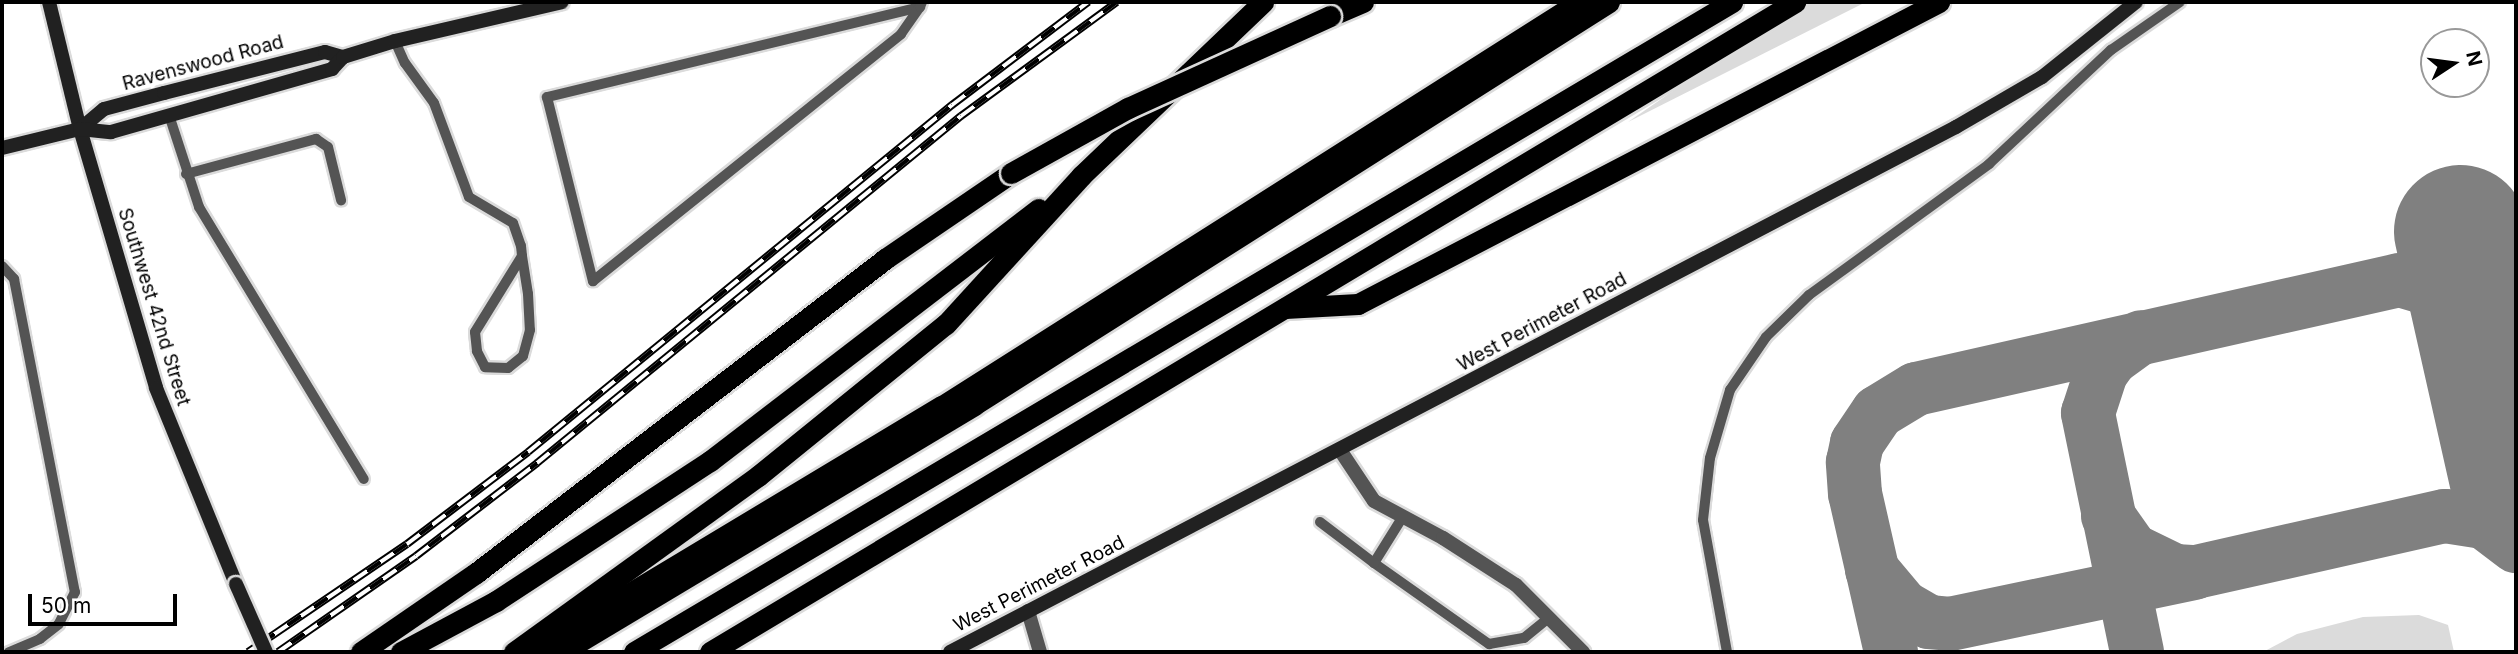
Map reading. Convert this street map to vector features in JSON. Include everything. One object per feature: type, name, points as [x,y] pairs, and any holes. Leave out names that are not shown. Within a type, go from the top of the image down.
[{"type":"highway","points":[[514,652],[758,476],[946,324],[1081,176],[1263,2]]},
{"type":"highway","points":[[361,652],[476,573],[885,259],[1010,173],[1128,108],[1363,2]]},
{"type":"highway","points":[[533,652],[942,406],[1579,2]]},
{"type":"highway","points":[[562,652],[985,398],[1609,2]]},
{"type":"highway","points":[[634,652],[1732,2]]},
{"type":"highway","points":[[710,652],[1279,308],[1795,2]]},
{"type":"highway","points":[[1279,308],[1358,304],[1939,2]]},
{"type":"highway","points":[[401,652],[496,601],[710,461],[1081,176]]},
{"type":"street","name":"Southwest 42nd Street","points":[[50,2],[80,128],[156,388],[266,652]]},
{"type":"street","name":"Ravenswood Road","points":[[80,128],[111,132],[332,69],[343,57],[395,41],[562,2]]},
{"type":"street","name":"West Perimeter Road","points":[[950,652],[1987,110],[2042,77],[2136,2]]},
{"type":"street","name":"Ravenswood Road","points":[[2,148],[80,128],[116,106],[311,55],[326,52],[343,57]]},
{"type":"street","points":[[1340,450],[1366,493],[1402,518],[1490,567],[1550,617],[1583,652]]},
{"type":"street","points":[[1028,611],[1040,652]]},
{"type":"lane","points":[[1727,652],[1703,520],[1710,458],[1730,390],[1766,337],[1809,295],[1989,164],[2112,50],[2180,2]]},
{"type":"lane","points":[[921,4],[901,34],[593,281],[547,97],[921,4]]},
{"type":"lane","points":[[395,41],[405,63],[434,103],[468,197],[513,223],[522,256],[530,330],[523,356],[508,368],[485,367],[477,351],[475,332],[522,256]]},
{"type":"lane","points":[[169,115],[186,174],[199,207],[364,479]]},
{"type":"lane","points":[[186,174],[316,139],[328,147],[341,200]]},
{"type":"lane","points":[[2,266],[14,279],[75,592],[59,624],[40,639],[9,652]]},
{"type":"lane","points":[[1374,563],[1402,518]]},
{"type":"lane","points":[[1320,522],[1489,644],[1524,638],[1550,617]]},
{"type":"shaded area","points":[[1811,2],[1866,2],[1628,122],[1770,24]]},
{"type":"shaded area","points":[[2419,615],[2448,625],[2454,652],[2263,652],[2297,634],[2363,617]]},
{"type":"taxiway","points":[[1891,652],[1855,494],[1853,462],[1857,443],[1878,412],[1916,389],[2400,280],[2444,293],[2468,314],[2479,334],[2502,417]]},
{"type":"taxiway","points":[[2499,382],[2502,330],[2516,297]]},
{"type":"taxiway","points":[[2137,652],[2088,413],[2101,373],[2111,359],[2141,337]]},
{"type":"taxiway","points":[[2108,516],[2132,550],[2175,571],[2196,572],[2445,516],[2484,522],[2516,546]]},
{"type":"taxiway","points":[[1872,570],[1903,607],[1929,622],[1950,624],[2194,573]]},
{"type":"runway","points":[[2460,231],[2516,479]]},
{"type":"railway","points":[[248,652],[407,544],[528,452],[952,105],[1088,2]]},
{"type":"railway","points":[[278,652],[416,556],[537,463],[961,116],[1117,2]]}]
